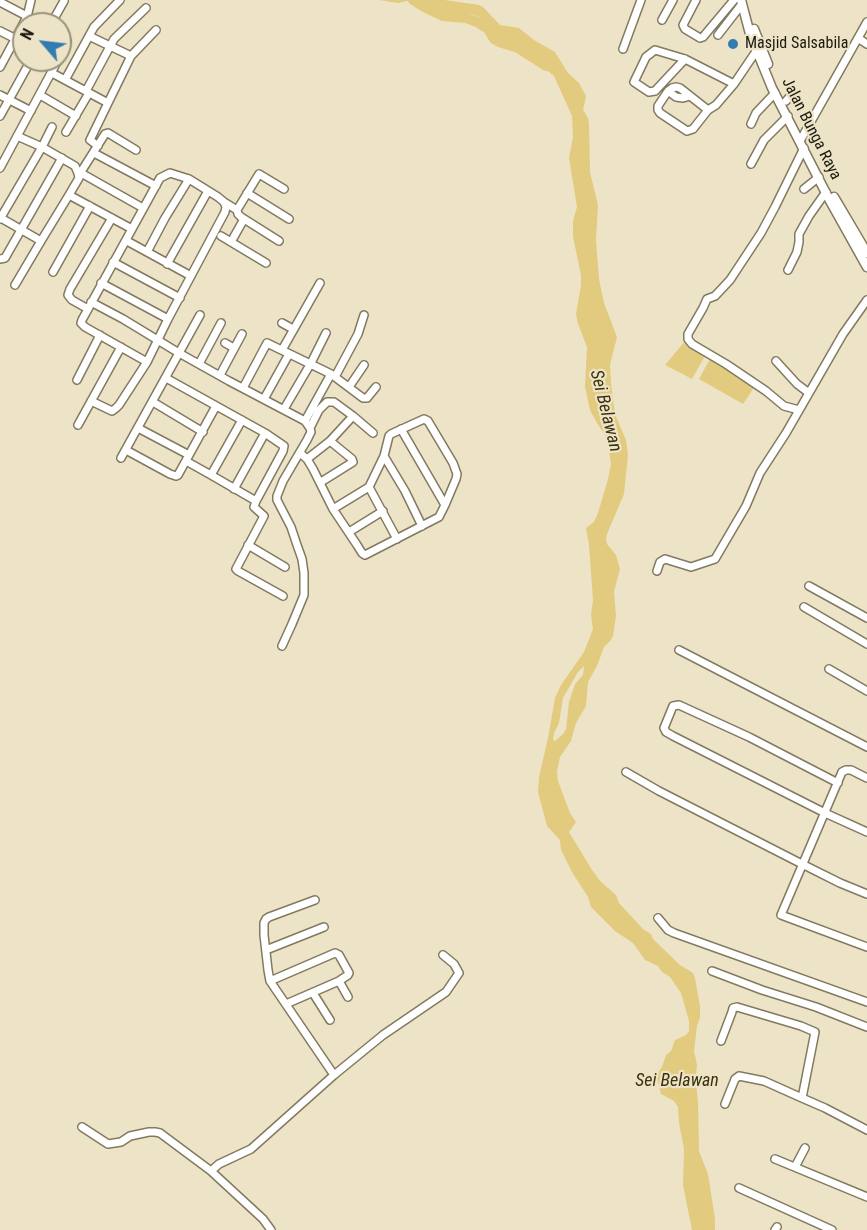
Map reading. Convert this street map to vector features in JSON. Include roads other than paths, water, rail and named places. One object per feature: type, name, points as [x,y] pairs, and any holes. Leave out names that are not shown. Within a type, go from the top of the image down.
[{"type":"main road","name":"Jalan Bunga Raya","points":[[741,1],[750,34],[786,101],[826,192],[867,267]]},
{"type":"main road","name":"Jalan Bunga Raya","points":[[758,48],[775,93],[867,253]]},
{"type":"street","points":[[65,80],[97,23],[120,0]]},
{"type":"street","points":[[623,49],[642,0]]},
{"type":"street","points":[[662,20],[673,0]]},
{"type":"street","points":[[696,0],[683,27],[702,38],[741,1]]},
{"type":"street","points":[[718,35],[741,1]]},
{"type":"street","points":[[0,2],[18,12]]},
{"type":"street","points":[[58,12],[64,2]]},
{"type":"street","points":[[66,132],[116,36],[146,8]]},
{"type":"street","points":[[799,410],[784,406],[726,364],[692,344],[688,339],[688,334],[707,299],[716,296],[730,280],[761,233],[775,207],[802,141],[867,22]]},
{"type":"street","points":[[156,30],[132,56],[89,140],[96,149],[156,186]]},
{"type":"street","points":[[89,36],[132,56]]},
{"type":"street","points":[[858,38],[867,44]]},
{"type":"street","points":[[0,67],[2,58],[12,44]]},
{"type":"street","points":[[708,110],[676,87],[668,91],[660,102],[658,110],[690,131],[734,84],[758,48]]},
{"type":"street","points":[[685,59],[656,91],[649,92],[634,81],[646,57],[655,50],[685,59],[734,84]]},
{"type":"street","points":[[0,116],[24,72]]},
{"type":"street","points":[[0,168],[52,73],[108,103]]},
{"type":"street","points":[[751,124],[756,113],[775,93]]},
{"type":"street","points":[[786,101],[793,93]]},
{"type":"street","points":[[0,95],[31,111]]},
{"type":"street","points":[[40,95],[76,116]]},
{"type":"street","points":[[751,164],[764,140],[788,116]]},
{"type":"street","points":[[41,241],[0,218],[52,127]]},
{"type":"street","points":[[15,285],[104,135],[108,133],[136,150]]},
{"type":"street","points":[[17,136],[62,158],[75,166],[80,174],[143,208]]},
{"type":"street","points":[[2,258],[21,230],[62,158]]},
{"type":"street","points":[[147,362],[81,323],[160,178],[170,173],[189,180],[237,210],[244,219],[279,241]]},
{"type":"street","points":[[237,210],[259,174],[284,189]]},
{"type":"street","points":[[804,189],[819,177]]},
{"type":"street","points":[[147,252],[189,180]]},
{"type":"street","points":[[168,264],[208,191]]},
{"type":"street","points":[[788,270],[797,252],[800,242],[799,234],[826,192]]},
{"type":"street","points":[[247,193],[289,219]]},
{"type":"street","points":[[69,195],[132,229]]},
{"type":"street","points":[[91,401],[108,410],[114,410],[125,396],[147,362],[225,212],[224,202]]},
{"type":"street","points":[[53,272],[90,207]]},
{"type":"street","points":[[801,212],[809,216]]},
{"type":"street","points":[[111,218],[70,289],[68,295],[72,300],[123,319],[179,353],[305,421],[310,428]]},
{"type":"street","points":[[231,242],[244,219]]},
{"type":"street","points":[[222,236],[266,263]]},
{"type":"street","points":[[127,241],[191,276]]},
{"type":"street","points":[[113,262],[180,298]]},
{"type":"street","points":[[101,283],[168,319]]},
{"type":"street","points":[[264,399],[286,352],[293,329],[320,283]]},
{"type":"street","points":[[657,571],[660,562],[665,558],[692,567],[715,559],[746,506],[760,473],[843,334],[867,300]]},
{"type":"street","points":[[121,458],[200,315]]},
{"type":"street","points":[[305,421],[358,334],[364,315]]},
{"type":"street","points":[[199,364],[221,323]]},
{"type":"street","points":[[282,323],[293,329]]},
{"type":"street","points":[[284,409],[326,333]]},
{"type":"street","points":[[220,375],[242,334]]},
{"type":"street","points":[[77,380],[100,335]]},
{"type":"street","points":[[225,343],[234,348]]},
{"type":"street","points":[[243,388],[267,343],[333,375],[366,398],[376,387]]},
{"type":"street","points":[[78,425],[121,347]]},
{"type":"street","points":[[776,361],[797,384],[809,393]]},
{"type":"street","points":[[349,387],[364,365]]},
{"type":"street","points":[[166,378],[282,443],[284,448],[254,507],[264,516],[236,569],[283,596]]},
{"type":"street","points":[[153,402],[203,432]]},
{"type":"street","points":[[282,646],[304,595],[304,573],[297,545],[291,527],[277,500],[283,481],[311,432],[310,428],[320,410],[327,402],[334,402],[373,433]]},
{"type":"street","points":[[126,450],[176,476],[216,406]]},
{"type":"street","points":[[307,459],[330,441],[353,416]]},
{"type":"street","points":[[300,453],[307,459],[333,508],[365,555],[439,517],[457,474],[424,419],[389,436],[384,456],[369,487],[333,508]]},
{"type":"street","points":[[211,474],[242,420]]},
{"type":"street","points":[[138,428],[256,501]]},
{"type":"street","points":[[401,429],[445,505]]},
{"type":"street","points":[[234,489],[265,433]]},
{"type":"street","points":[[321,482],[351,464],[353,460],[330,441]]},
{"type":"street","points":[[384,456],[423,526]]},
{"type":"street","points":[[369,487],[398,539]]},
{"type":"street","points":[[349,532],[383,511]]},
{"type":"street","points":[[248,545],[285,567]]},
{"type":"street","points":[[809,586],[867,618]]},
{"type":"street","points":[[804,607],[867,644]]},
{"type":"street","points":[[679,650],[867,747]]},
{"type":"street","points":[[829,669],[867,691]]},
{"type":"street","points":[[838,783],[750,737],[679,705],[673,706],[664,728],[666,732],[867,832]]},
{"type":"street","points":[[867,778],[851,770],[843,772],[780,915],[867,947]]},
{"type":"street","points":[[626,772],[802,864],[867,894]]},
{"type":"street","points":[[315,900],[266,919],[264,934],[267,970],[270,981],[334,1075]]},
{"type":"street","points":[[658,918],[668,930],[674,933],[867,1002]]},
{"type":"street","points":[[266,950],[324,927]]},
{"type":"street","points":[[270,981],[335,952],[339,955],[349,973],[346,977],[286,1004]]},
{"type":"street","points":[[212,1172],[219,1164],[251,1149],[383,1035],[446,992],[459,973],[454,964],[443,955]]},
{"type":"street","points":[[712,971],[867,1027]]},
{"type":"street","points":[[339,981],[348,997]]},
{"type":"street","points":[[313,993],[330,1020]]},
{"type":"street","points":[[721,1041],[733,1008],[737,1007],[815,1032],[802,1098]]},
{"type":"street","points":[[725,1104],[735,1079],[739,1076],[764,1081],[825,1108],[867,1130]]},
{"type":"street","points":[[82,1128],[108,1144],[121,1142],[130,1136],[139,1134],[155,1132],[160,1134],[212,1172],[263,1219],[271,1230]]},
{"type":"street","points":[[795,1167],[805,1148]]},
{"type":"street","points":[[775,1159],[867,1197]]},
{"type":"street","points":[[739,1188],[832,1230]]},
{"type":"water","points":[[379,0],[412,0],[398,3]]},
{"type":"water","name":"Sei Belawan","points":[[412,0],[445,0],[483,7],[500,25],[519,28],[555,52],[586,96],[583,110],[589,123],[590,172],[598,205],[596,240],[599,279],[604,303],[617,337],[610,365],[611,384],[615,414],[626,440],[628,455],[624,494],[606,539],[607,544],[616,555],[620,569],[614,592],[616,616],[613,636],[604,647],[588,682],[586,706],[576,723],[571,741],[560,757],[557,771],[558,781],[570,813],[576,822],[569,832],[592,870],[601,882],[616,895],[619,903],[643,929],[651,934],[653,939],[680,965],[693,973],[695,978],[700,1006],[694,1051],[697,1065],[699,1151],[708,1174],[715,1230],[692,1230],[683,1185],[684,1149],[678,1107],[674,1101],[661,1094],[656,1075],[675,1040],[689,1031],[689,1021],[681,993],[670,977],[658,966],[645,960],[633,943],[615,931],[591,907],[588,897],[561,850],[560,840],[547,826],[538,792],[555,698],[561,685],[584,652],[593,629],[591,615],[593,600],[586,528],[594,522],[598,513],[611,464],[605,435],[590,410],[585,386],[587,347],[576,314],[581,275],[573,237],[573,221],[577,207],[569,158],[573,137],[572,116],[554,76],[539,64],[534,56],[514,43],[498,39],[479,17],[471,14],[459,16],[443,13]],"holes":[[[584,666],[583,675],[575,684],[569,702],[566,729],[555,741],[554,733],[559,723],[563,698]]]},
{"type":"water","points":[[685,341],[706,354],[692,379],[665,365]]},
{"type":"water","points":[[711,357],[755,386],[743,404],[699,379]]},
{"type":"waterway","name":"Sei Belawan","points":[[413,0],[443,16],[466,18],[477,22],[488,29],[494,39],[518,48],[546,66]]},
{"type":"place","name":"Masjid Salsabila","points":[[733,44]]}]
